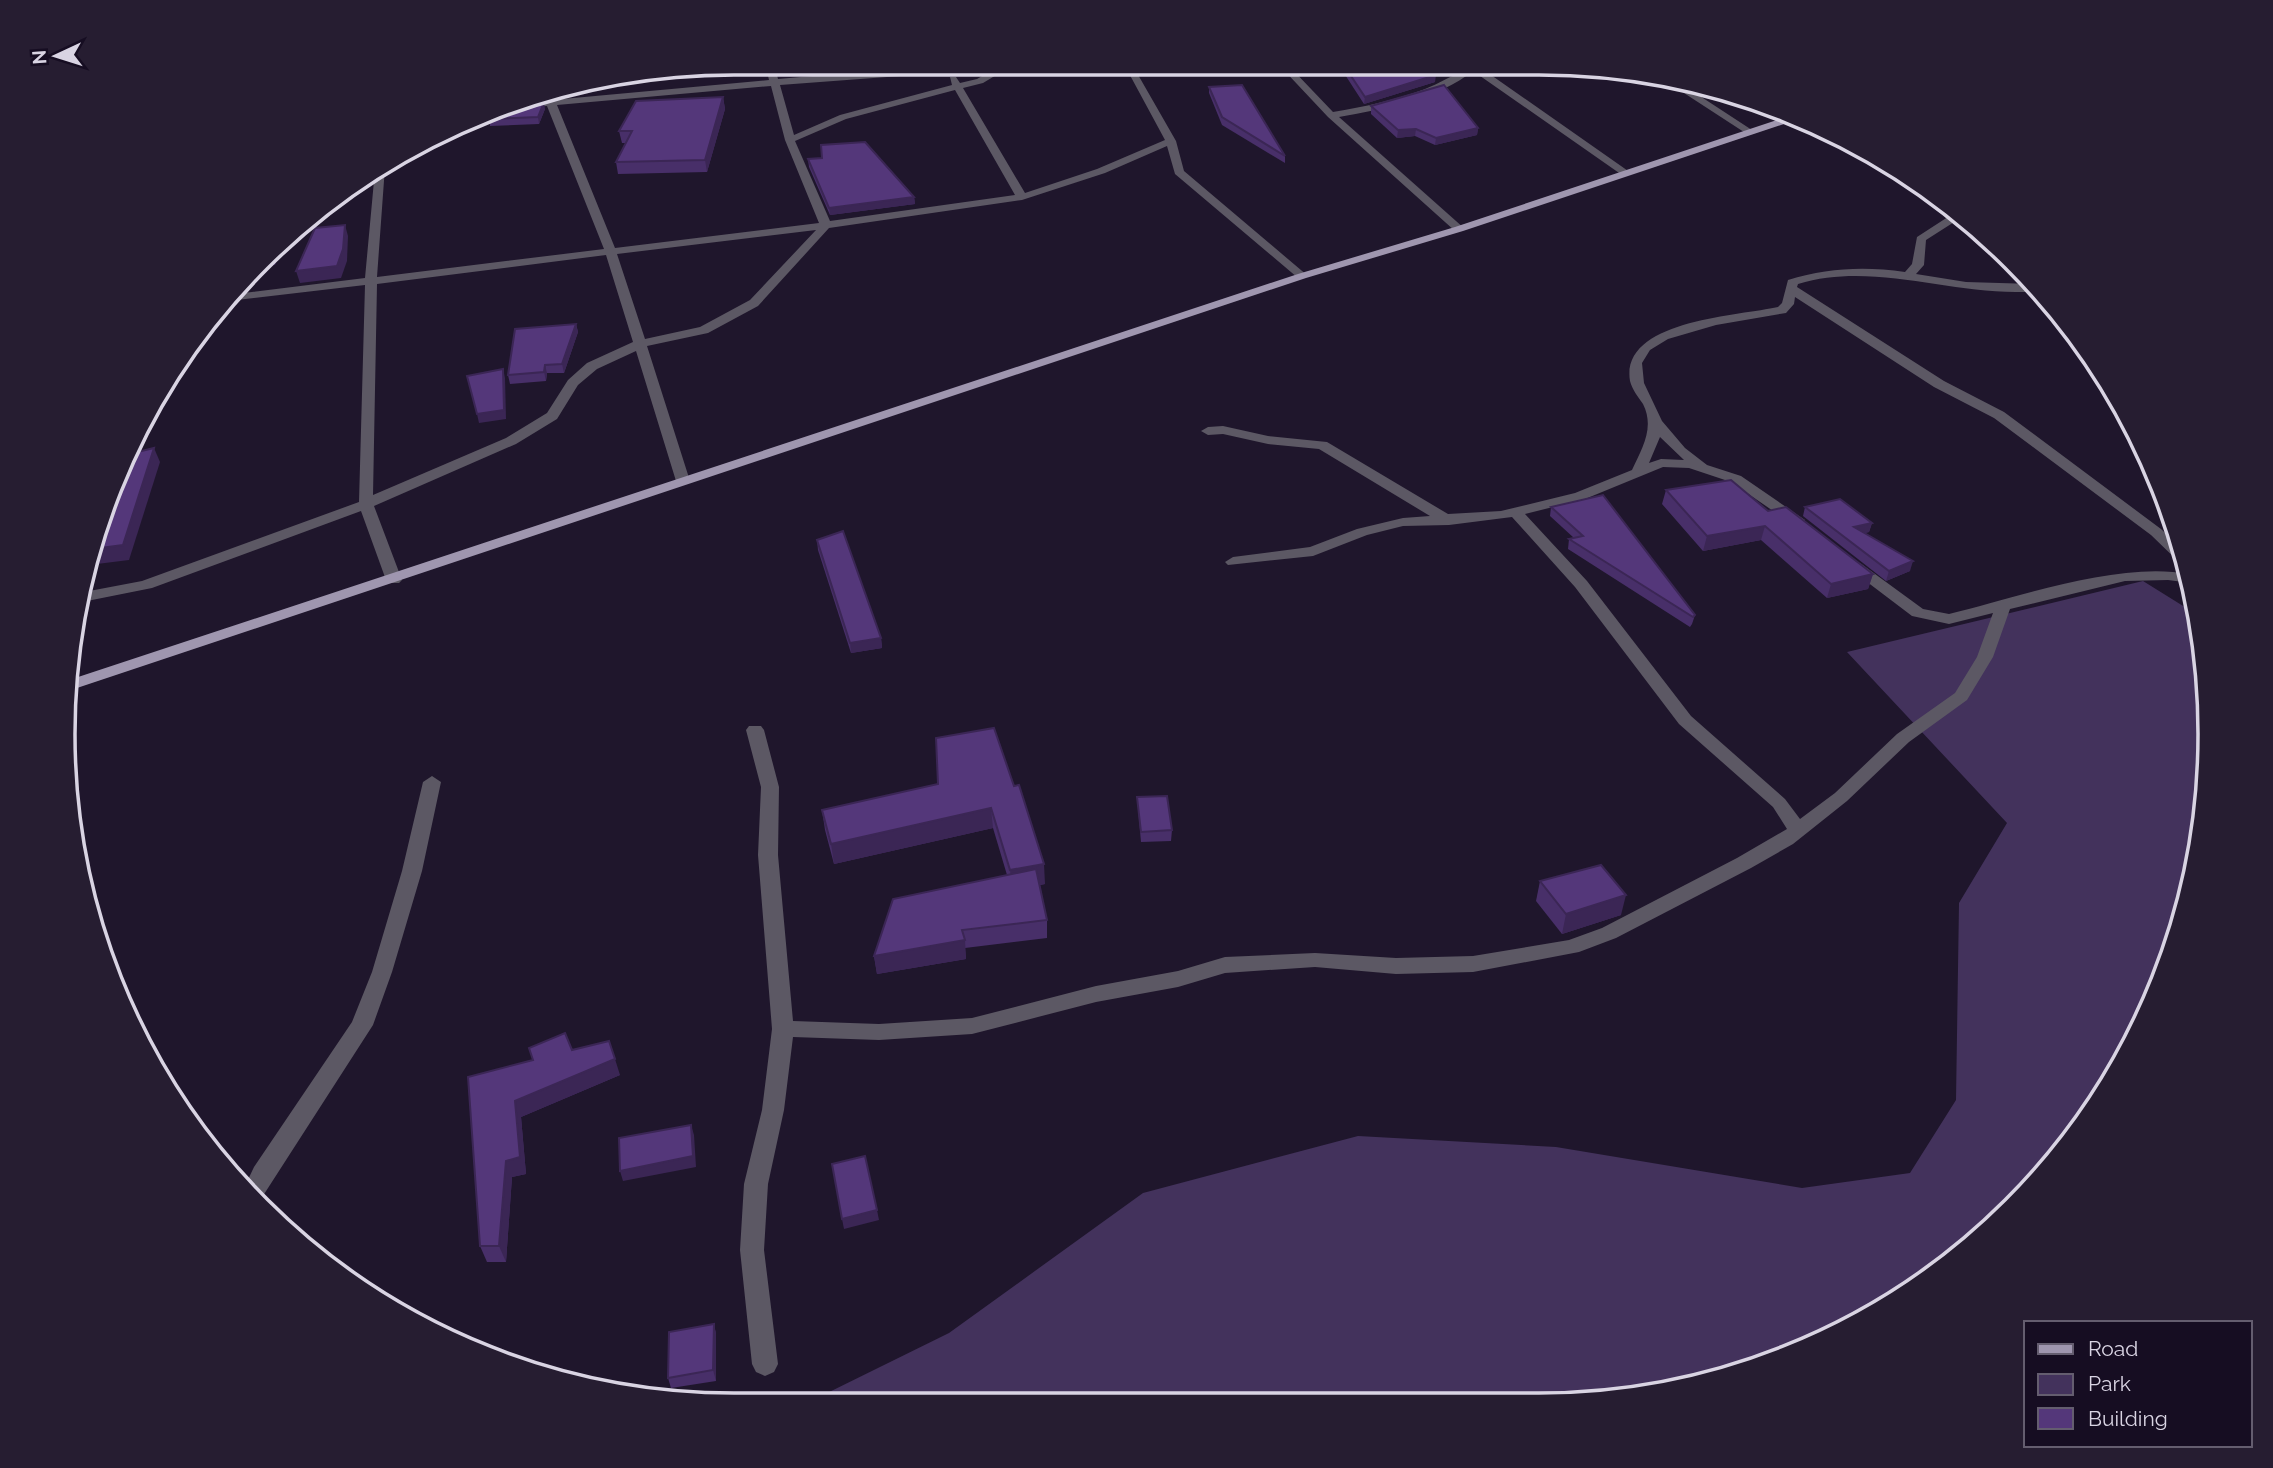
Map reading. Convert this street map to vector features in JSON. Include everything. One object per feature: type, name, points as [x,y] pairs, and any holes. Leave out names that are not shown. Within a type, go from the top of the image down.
[{"type":"main road","points":[[78,683],[394,580],[683,481],[1302,276],[1459,229],[1782,122]]},
{"type":"street","points":[[772,75],[790,140],[826,225]]},
{"type":"street","points":[[575,95],[774,84],[861,75]]},
{"type":"street","points":[[952,75],[1022,197]]},
{"type":"street","points":[[790,140],[874,108],[959,88],[991,75]]},
{"type":"street","points":[[1134,75],[1171,141],[1179,172],[1302,276]]},
{"type":"street","points":[[1293,75],[1331,115],[1459,229]]},
{"type":"street","points":[[1331,115],[1378,108],[1447,84],[1462,75]]},
{"type":"street","points":[[1483,75],[1626,173]]},
{"type":"street","points":[[1690,93],[1751,132]]},
{"type":"street","points":[[545,104],[556,100]]},
{"type":"street","points":[[551,103],[611,252],[683,481]]},
{"type":"street","points":[[242,297],[826,225],[1022,197],[1101,171],[1171,141]]},
{"type":"street","points":[[379,179],[371,281],[366,505],[394,580]]},
{"type":"street","points":[[1908,275],[1917,265],[1921,239],[1950,220]]},
{"type":"street","points":[[90,596],[146,585],[366,505],[511,441],[552,416],[573,383],[592,366],[640,344],[704,330],[754,303],[826,225]]},
{"type":"street","points":[[1709,470],[1680,451],[1656,423],[1634,374],[1639,358],[1648,344],[1667,332],[1782,310],[1788,304],[1792,282],[1826,273],[1852,271],[1908,275],[1985,287],[2023,288]]},
{"type":"street","points":[[1790,288],[1939,384],[1999,415],[2156,532],[2170,545]]},
{"type":"street","points":[[1638,472],[1654,438],[1656,423]]},
{"type":"street","points":[[1208,431],[1223,430],[1268,440],[1322,445],[1449,521]]},
{"type":"street","points":[[1233,562],[1313,551],[1362,532],[1403,522],[1449,521],[1516,512],[1580,496],[1661,463],[1690,464],[1759,492],[1813,533]]},
{"type":"street","points":[[1516,512],[1581,584],[1685,720],[1779,803],[1798,830]]},
{"type":"street","points":[[1844,558],[1885,591],[1919,613],[1949,618],[2125,576],[2178,577]]},
{"type":"street","points":[[783,1029],[879,1032],[972,1026],[1096,993],[1178,979],[1225,965],[1315,960],[1396,966],[1473,964],[1560,950],[1631,922],[1744,863],[1798,830],[1841,797],[1903,738],[1961,696],[1985,657],[2003,607]]},
{"type":"street","points":[[755,730],[770,787],[768,855],[783,1029],[773,1111],[756,1184],[752,1250],[765,1364]]},
{"type":"street","points":[[256,1187],[262,1174],[362,1025],[382,972],[412,871],[432,782]]},
{"type":"green space","points":[[2143,581],[2185,607],[2192,648],[2198,734],[2192,820],[2175,904],[2148,986],[2109,1063],[2062,1135],[2005,1200],[1940,1257],[1868,1304],[1791,1343],[1709,1370],[1625,1387],[1539,1393],[827,1393],[949,1333],[1143,1193],[1358,1136],[1556,1147],[1802,1188],[1910,1173],[1956,1100],[1959,903],[2007,823],[1847,652]]},
{"type":"building","points":[[1350,75],[1436,75],[1365,97]]},
{"type":"building","points":[[1242,85],[1285,156],[1222,117],[1209,87]]},
{"type":"building","points":[[1444,85],[1478,128],[1436,138],[1416,129],[1398,130],[1371,106]]},
{"type":"building","points":[[723,97],[705,160],[616,162],[632,131],[619,131],[636,101]]},
{"type":"building","points":[[543,104],[538,117],[499,119]]},
{"type":"building","points":[[865,142],[914,197],[829,208],[808,159],[822,158],[821,145]]},
{"type":"building","points":[[345,225],[343,249],[337,266],[296,271],[315,228]]},
{"type":"building","points":[[576,324],[562,364],[545,365],[544,372],[508,375],[515,329]]},
{"type":"building","points":[[503,369],[504,410],[477,414],[467,376]]},
{"type":"building","points":[[154,448],[123,545],[103,548],[125,482],[139,452]]},
{"type":"building","points":[[1731,480],[1768,511],[1786,507],[1873,574],[1831,584],[1765,526],[1707,536],[1666,490]]},
{"type":"building","points":[[1603,495],[1695,615],[1693,617],[1569,539],[1583,536],[1551,507]]},
{"type":"building","points":[[1840,499],[1872,523],[1854,527],[1913,561],[1889,571],[1805,507]]},
{"type":"building","points":[[843,531],[881,638],[850,643],[817,540]]},
{"type":"building","points":[[994,728],[1014,786],[1019,785],[1044,864],[1010,870],[991,808],[831,844],[822,810],[938,784],[936,738]]},
{"type":"building","points":[[1167,796],[1172,830],[1141,832],[1137,797]]},
{"type":"building","points":[[1601,865],[1626,895],[1566,914],[1540,881]]},
{"type":"building","points":[[1036,869],[1047,920],[962,930],[965,940],[874,956],[893,899]]},
{"type":"building","points":[[565,1033],[572,1050],[609,1041],[615,1059],[515,1101],[520,1157],[506,1161],[499,1246],[480,1246],[468,1077],[533,1060],[529,1048]]},
{"type":"building","points":[[691,1125],[693,1156],[620,1171],[619,1138]]},
{"type":"building","points":[[865,1156],[877,1210],[842,1219],[832,1164]]},
{"type":"building","points":[[714,1324],[713,1370],[668,1378],[669,1332]]}]
